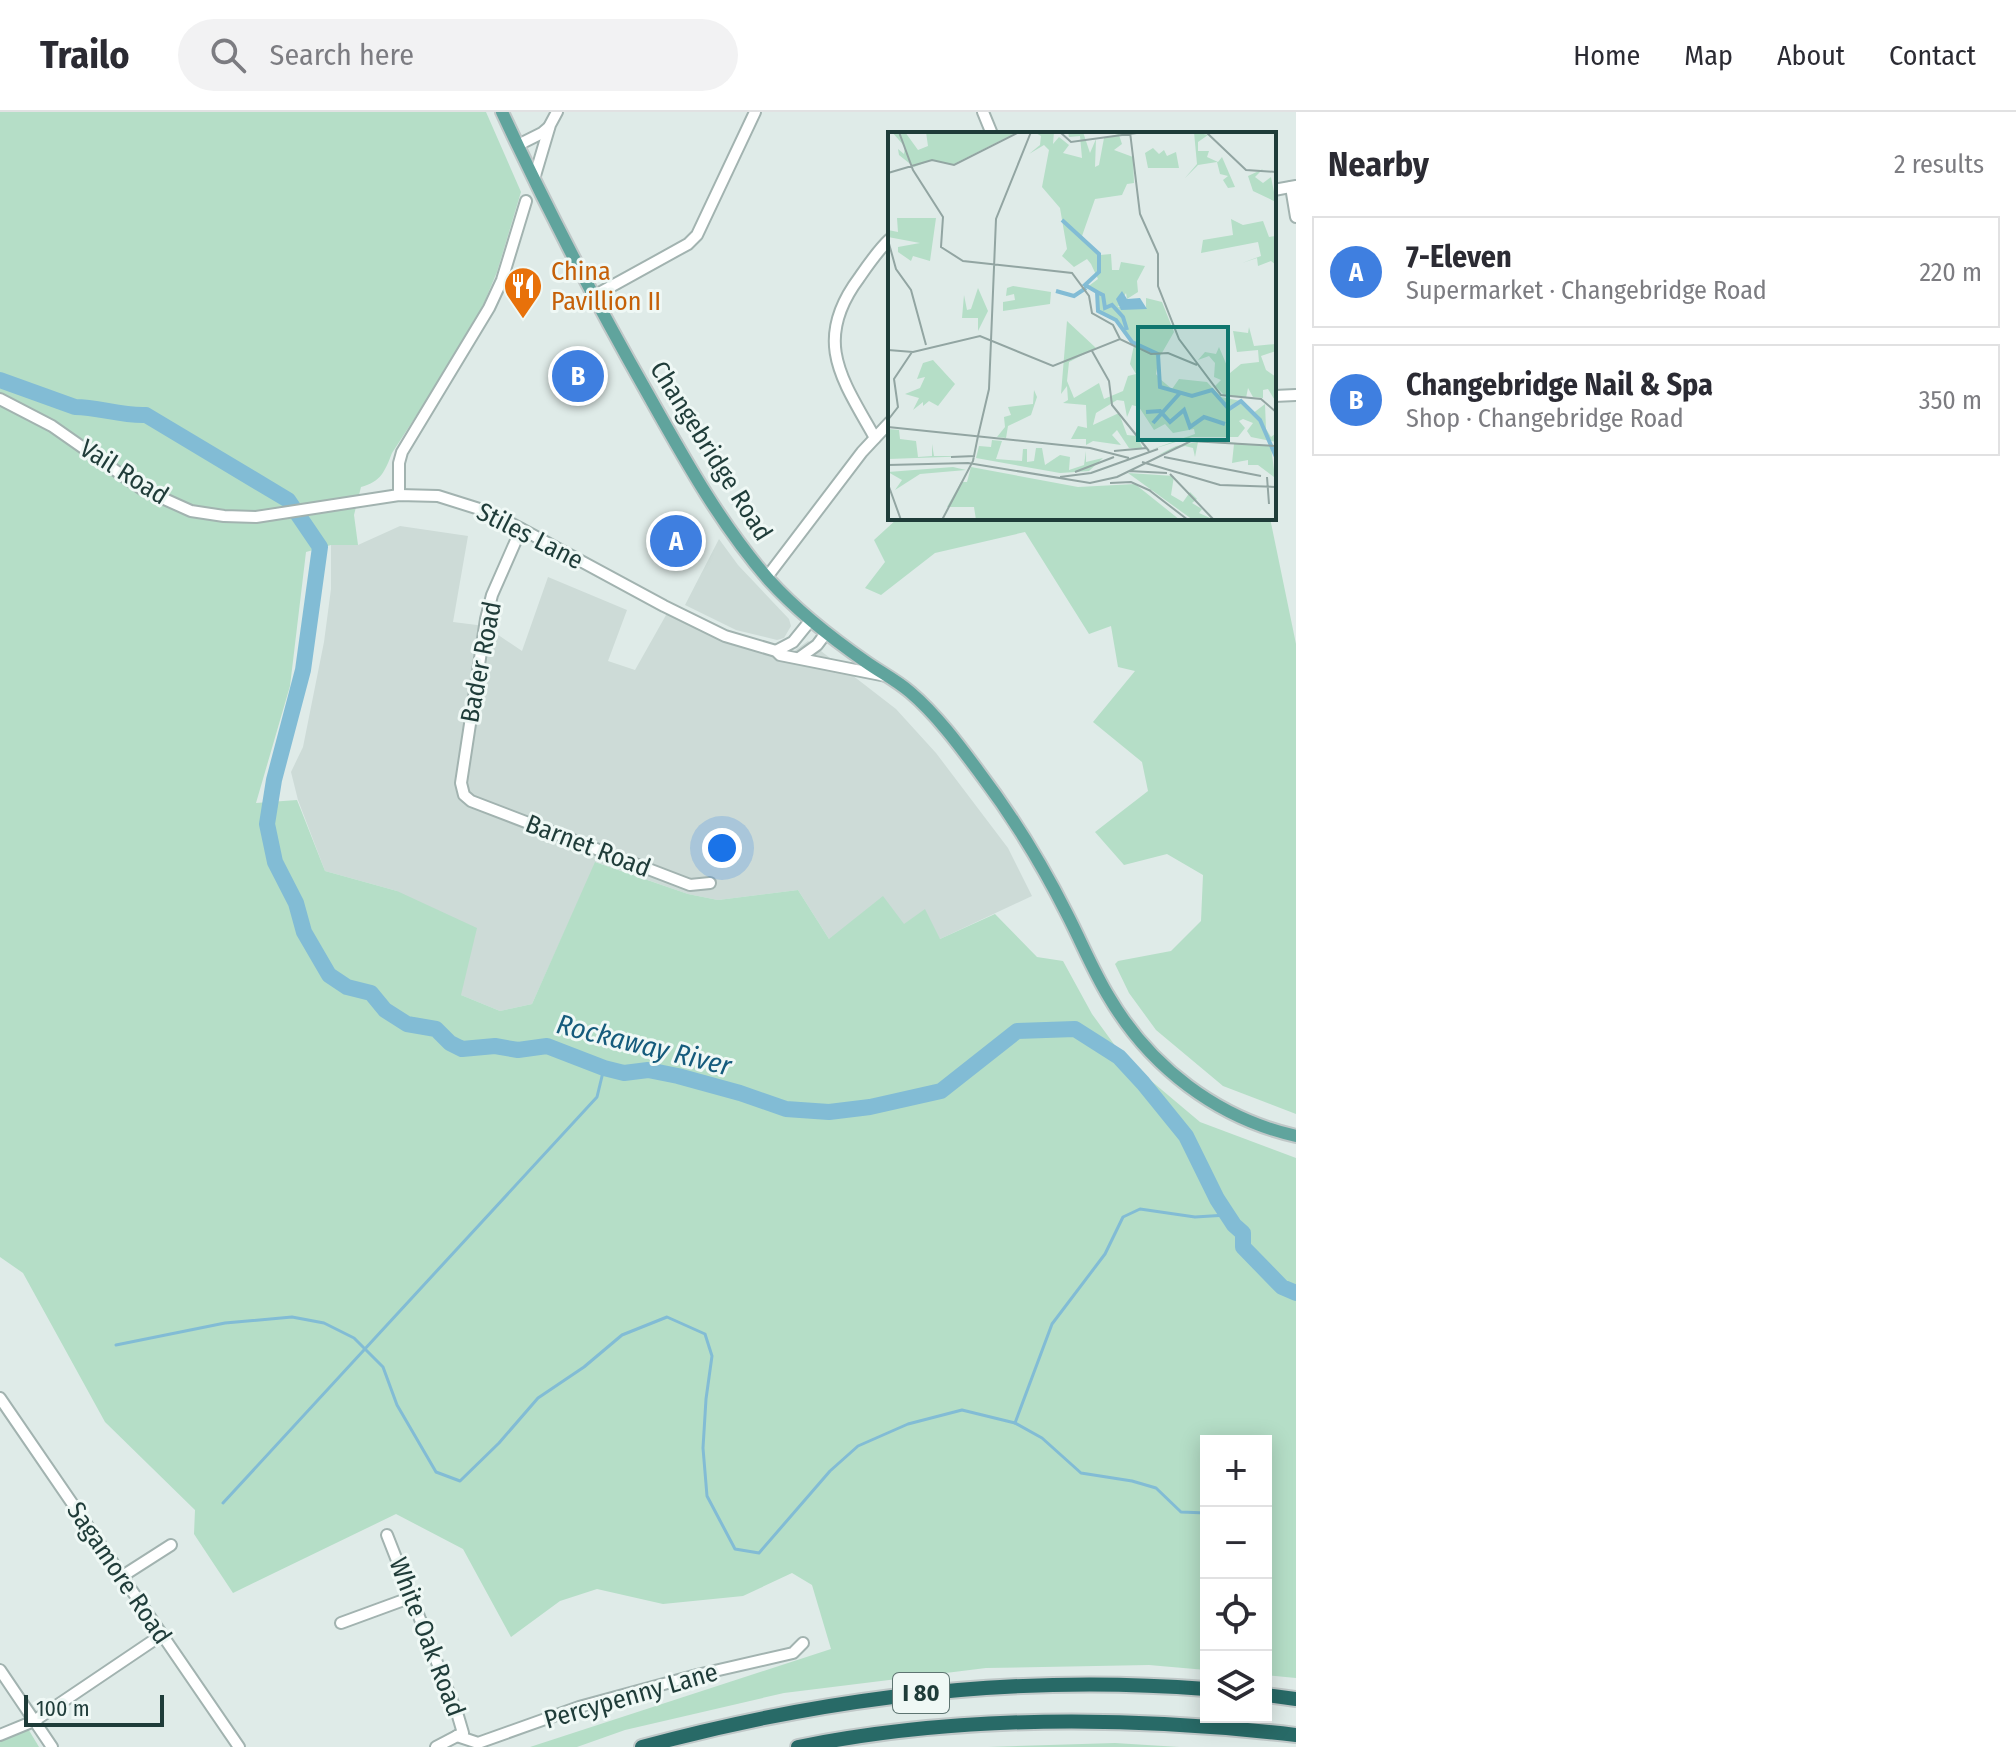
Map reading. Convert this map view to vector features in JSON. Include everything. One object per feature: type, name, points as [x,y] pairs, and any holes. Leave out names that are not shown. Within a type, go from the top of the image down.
[{"type":"highway","name":"I 80","points":[[642,1747],[801,1710],[940,1691],[1081,1684],[1200,1689]]},
{"type":"highway","points":[[1272,1696],[1296,1699]]},
{"type":"highway","name":"I 80","points":[[798,1747],[932,1728],[1046,1721],[1184,1724],[1296,1735]]},
{"type":"main road","name":"Changebridge Road","points":[[502,112],[592,297],[716,511],[767,577],[810,621],[909,691],[979,771],[1047,876],[1109,998],[1138,1040],[1174,1076],[1215,1105],[1262,1127],[1296,1136]]},
{"type":"street","points":[[534,179],[557,112]]},
{"type":"street","points":[[592,297],[688,244],[697,235],[755,112]]},
{"type":"street","points":[[983,112],[991,132]]},
{"type":"street","points":[[518,145],[542,133],[550,125]]},
{"type":"street","points":[[1294,187],[1296,217]]},
{"type":"street","points":[[399,495],[402,452],[489,308],[502,280],[526,201]]},
{"type":"street","points":[[875,438],[839,370],[834,332],[846,296],[888,242]]},
{"type":"street","points":[[1276,396],[1296,395]]},
{"type":"street","name":"Vail Road","points":[[0,399],[52,426],[142,489],[191,511],[224,516],[269,516],[399,495]]},
{"type":"street","points":[[767,577],[888,424]]},
{"type":"street","name":"Stiles Lane","points":[[399,495],[438,496],[471,505],[690,620],[735,640],[776,651],[780,655],[887,676]]},
{"type":"street","name":"Bader Road","points":[[469,799],[464,795],[461,783],[486,619],[492,595],[521,529]]},
{"type":"street","points":[[776,651],[793,642],[810,621]]},
{"type":"street","points":[[799,658],[817,645],[826,633]]},
{"type":"street","name":"Barnet Road","points":[[469,799],[690,885],[710,883]]},
{"type":"street","name":"Sagamore Road","points":[[0,1398],[160,1636],[239,1747]]},
{"type":"street","name":"White Oak Road","points":[[387,1535],[458,1716],[463,1733],[457,1736]]},
{"type":"street","points":[[121,1577],[171,1545]]},
{"type":"street","points":[[341,1623],[412,1597]]},
{"type":"street","points":[[0,1735],[34,1721],[160,1636]]},
{"type":"street","name":"Percypenny Lane","points":[[457,1736],[471,1743],[487,1741],[579,1707],[793,1653],[803,1643]]},
{"type":"street","points":[[0,1670],[52,1747]]},
{"type":"street","points":[[436,1747],[457,1736]]},
{"type":"shaded area","points":[[400,526],[468,536],[453,622],[485,626],[522,651],[548,577],[627,610],[608,661],[635,670],[670,608],[689,620],[790,654],[808,641],[896,709],[936,753],[1008,848],[1032,896],[940,939],[904,924],[829,939],[798,890],[718,900],[688,894],[596,862],[532,1004],[500,1011],[461,995],[397,891],[325,871],[298,800],[291,772],[303,747],[324,642],[331,589],[331,545],[358,545]]},
{"type":"shaded area","points":[[719,539],[738,565],[789,619],[791,626],[784,638],[777,640],[736,630],[685,605]]},
{"type":"green space","points":[[0,112],[486,112],[521,192],[497,272],[474,327],[384,470],[378,479],[361,487],[354,515],[358,545],[331,545],[306,552],[290,686],[256,803],[297,800],[325,871],[397,891],[477,928],[461,995],[500,1011],[532,1004],[595,862],[688,894],[718,900],[798,890],[829,939],[883,896],[904,924],[925,909],[940,939],[995,914],[1037,957],[1063,961],[1092,1014],[1124,1058],[1200,1122],[1296,1158],[1296,1678],[1272,1676],[1272,1435],[1200,1435],[1200,1669],[1149,1665],[986,1668],[784,1693],[625,1730],[577,1747],[530,1747],[831,1649],[812,1585],[792,1573],[743,1596],[663,1604],[597,1589],[560,1601],[511,1637],[463,1549],[396,1514],[233,1593],[194,1534],[195,1510],[105,1422],[23,1273],[0,1257]]},
{"type":"green space","points":[[896,520],[1270,520],[1296,644],[1296,1114],[1223,1086],[1156,1030],[1129,993],[1115,964],[1171,951],[1201,921],[1203,875],[1167,854],[1124,865],[1095,832],[1148,791],[1142,762],[1093,722],[1135,671],[1118,667],[1111,626],[1089,634],[1025,532],[935,553],[881,595],[865,588],[885,562],[874,540]]},
{"type":"green space","points":[[27,1727],[39,1747],[0,1747],[0,1735]]},
{"type":"green space","points":[[1115,1743],[1179,1747],[988,1747]]},
{"type":"waterway","name":"Rockaway River","points":[[0,380],[75,407],[146,415],[288,500],[320,547],[303,670],[274,780],[267,824],[275,862],[296,903],[304,932],[329,975],[347,987],[371,993],[385,1010],[407,1024],[436,1029],[450,1043],[462,1049],[495,1046],[518,1050],[547,1046],[604,1068],[624,1073],[648,1070],[678,1076],[786,1109],[829,1112],[870,1107],[941,1091],[1017,1031],[1075,1029],[1119,1057],[1143,1083],[1186,1136],[1217,1199],[1243,1233],[1243,1247],[1282,1287],[1296,1293]]},
{"type":"waterway","points":[[223,1503],[597,1097],[604,1068]]},
{"type":"waterway","points":[[1015,1423],[1052,1324],[1105,1254],[1123,1217],[1140,1209],[1195,1217],[1227,1215]]},
{"type":"waterway","points":[[116,1345],[225,1323],[292,1317],[324,1323],[354,1338],[383,1367],[397,1405],[436,1472],[460,1481],[538,1398],[584,1367],[622,1335],[667,1317],[705,1334],[712,1356],[703,1448],[707,1496],[735,1549],[759,1553],[830,1471],[858,1446],[908,1424],[962,1410],[1015,1423],[1042,1438],[1081,1473],[1156,1488],[1181,1512],[1200,1513]]},
{"type":"place","name":"China Pavillion II","points":[[523,320]]},
{"type":"place","name":"Changebridge Nail & Spa","points":[[578,376]]},
{"type":"place","name":"7-Eleven","points":[[676,541]]}]
